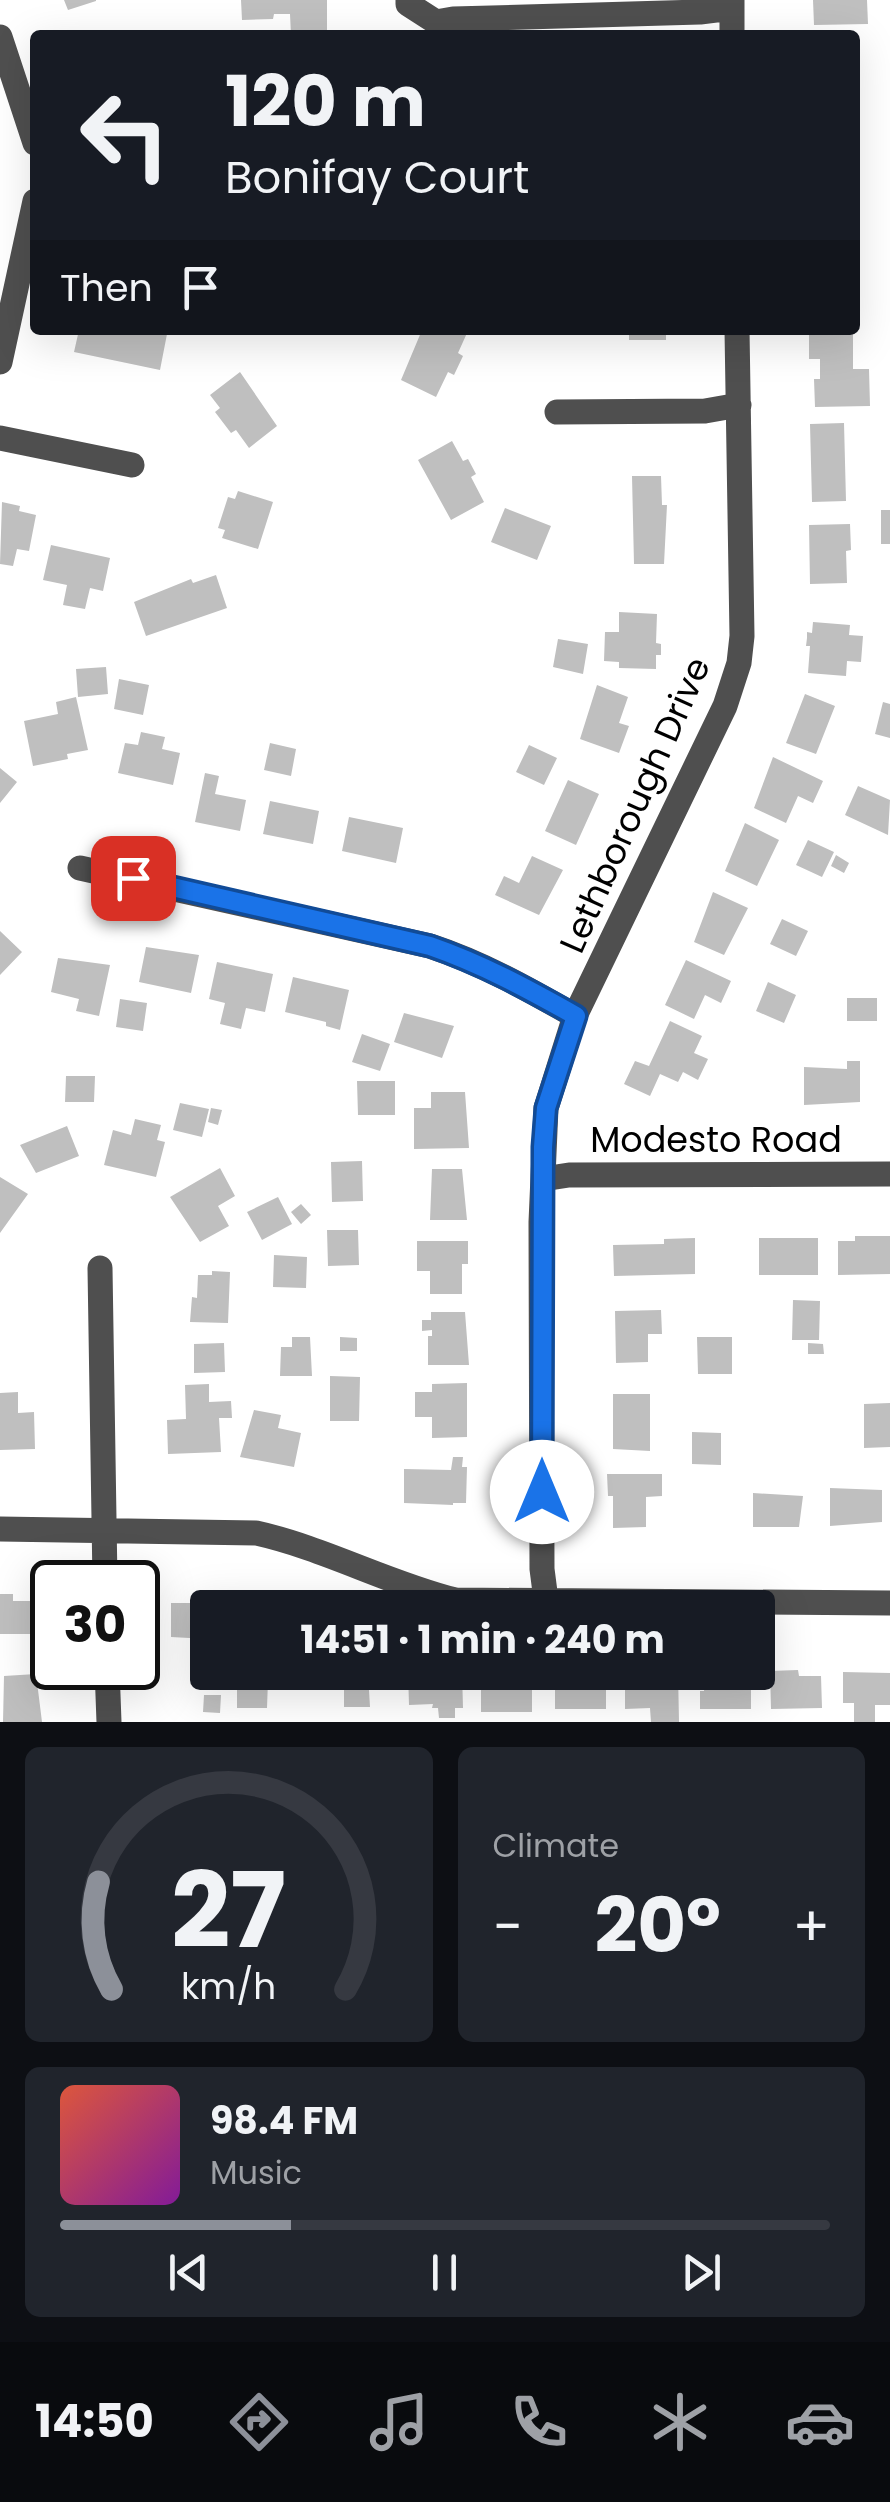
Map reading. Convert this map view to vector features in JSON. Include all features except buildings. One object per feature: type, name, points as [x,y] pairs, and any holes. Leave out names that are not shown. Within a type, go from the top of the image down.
[{"type":"street","points":[[408,0],[436,22],[700,12],[732,4],[732,30]]},
{"type":"street","points":[[0,37],[30,128]]},
{"type":"street","points":[[0,362],[30,224]]},
{"type":"street","name":"Lethborough Drive","points":[[545,1590],[542,1550],[546,1108],[576,1016],[724,706],[738,663],[743,606],[737,335]]},
{"type":"street","points":[[557,412],[705,411],[739,405]]},
{"type":"street","points":[[0,438],[132,466]]},
{"type":"street","points":[[80,868],[430,946],[508,978],[576,1016]]},
{"type":"street","name":"Modesto Road","points":[[543,1178],[890,1174]]},
{"type":"street","points":[[100,1268],[105,1560]]},
{"type":"street","points":[[0,1530],[256,1533],[287,1540],[418,1590]]},
{"type":"street","points":[[775,1602],[890,1603]]},
{"type":"street","points":[[108,1690],[109,1722]]},
{"type":"route","points":[[133,878],[430,946],[508,978],[576,1016],[546,1108],[543,1147],[542,1492]]}]
